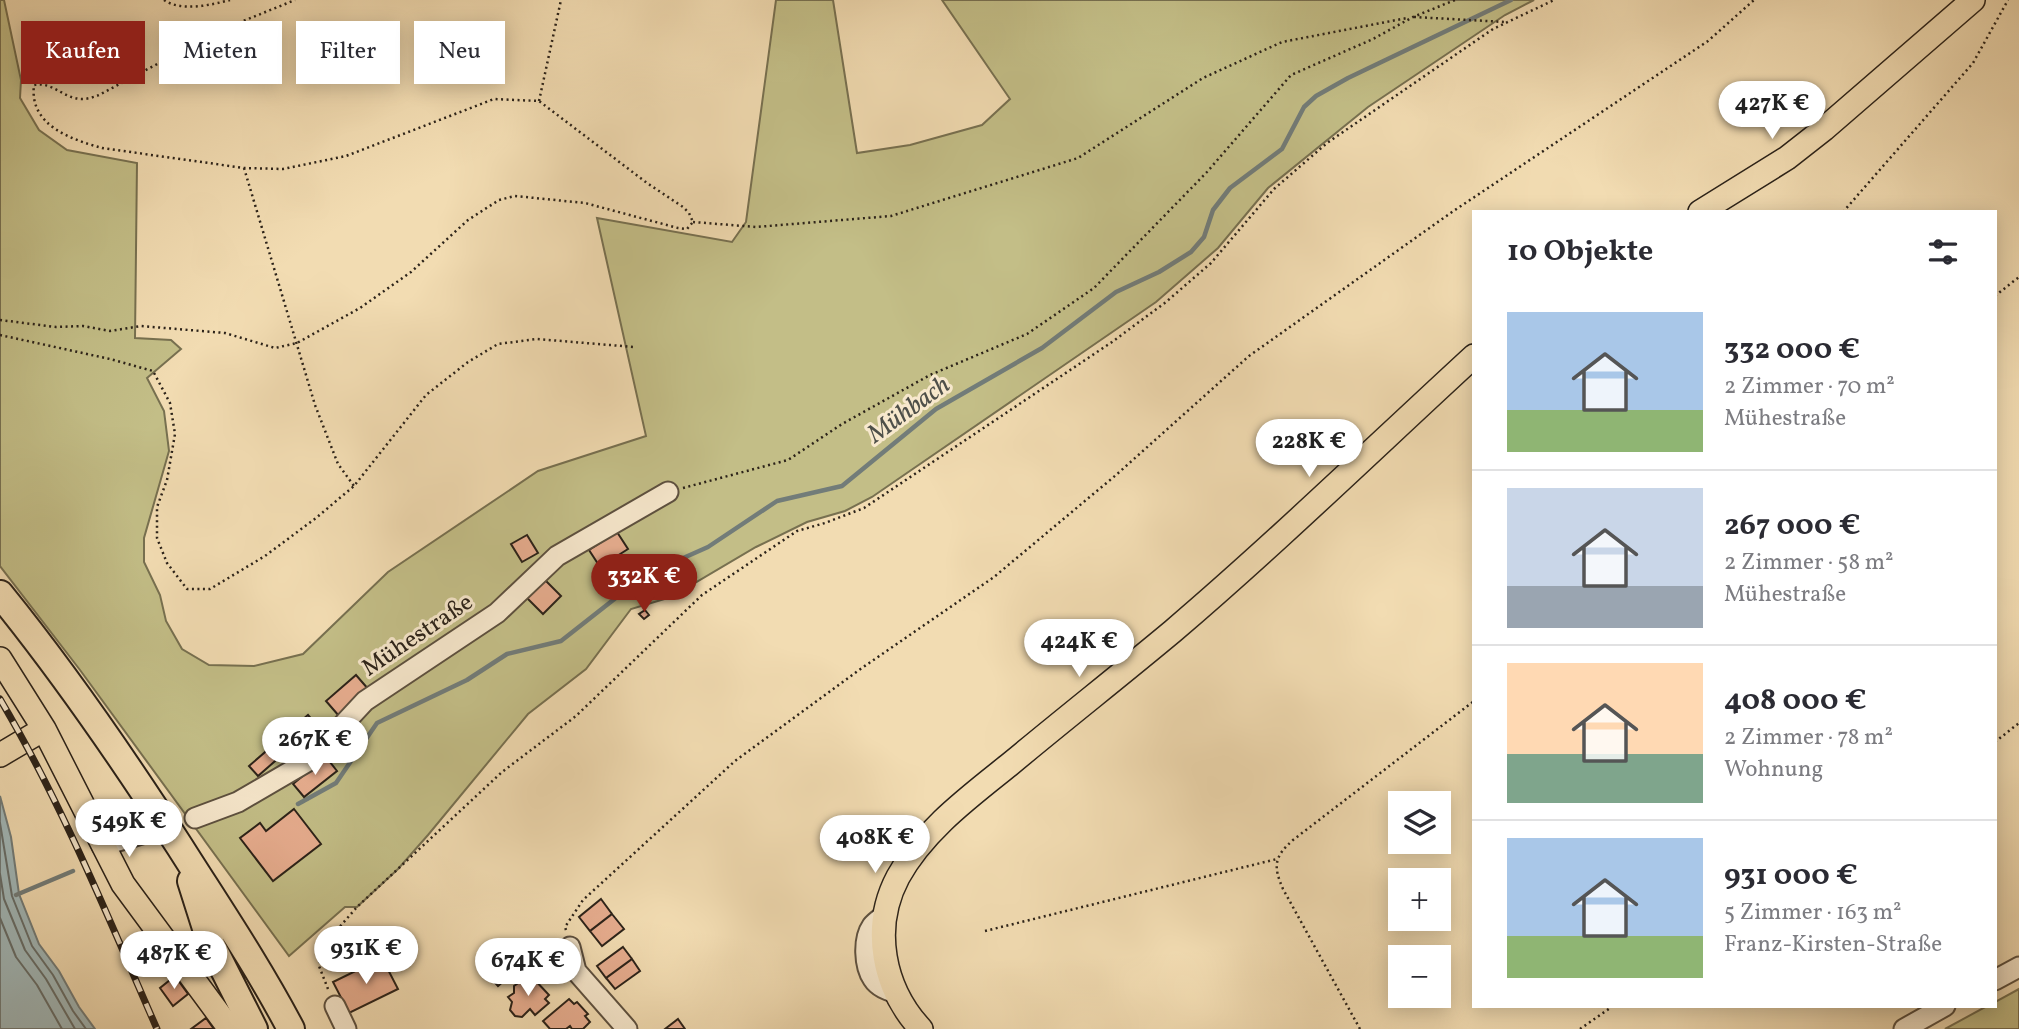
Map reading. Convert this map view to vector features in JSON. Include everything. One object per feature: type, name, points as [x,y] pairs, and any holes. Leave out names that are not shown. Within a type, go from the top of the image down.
[{"type":"highway","points":[[0,594],[100,726],[232,926],[291,1029]]},
{"type":"highway","points":[[179,846],[211,944],[254,1029]]},
{"type":"main road","points":[[1703,210],[1767,170],[1824,129],[1973,0]]},
{"type":"main road","points":[[921,1029],[896,993],[885,959],[885,915],[892,890],[905,866],[950,814],[1227,583],[1472,358]]},
{"type":"main road","points":[[0,659],[44,729],[122,884],[230,1029]]},
{"type":"main road","points":[[4,752],[44,729]]},
{"type":"street","name":"Mühestraße","points":[[195,818],[238,802],[310,760],[365,701],[497,613],[556,556],[668,492]]},
{"type":"street","points":[[102,846],[145,833]]},
{"type":"street","points":[[570,947],[576,971],[627,1029]]},
{"type":"street","points":[[1997,979],[2019,967]]},
{"type":"street","points":[[335,1006],[346,1029]]},
{"type":"street","points":[[1903,1029],[1941,1008]]},
{"type":"path","points":[[164,0],[170,4],[208,6],[230,0]]},
{"type":"path","points":[[295,0],[221,30],[99,95],[82,99],[42,83],[34,85],[32,100],[41,117],[65,135],[83,143],[244,169],[283,169],[346,156],[494,99],[539,101],[647,183],[682,206],[693,222]]},
{"type":"path","points":[[539,101],[561,0]]},
{"type":"path","points":[[668,492],[788,460],[842,424],[930,375],[1027,334],[1094,288],[1207,172],[1291,75],[1455,0]]},
{"type":"path","points":[[335,1006],[319,966],[322,947],[357,907],[492,781],[576,716],[702,595],[797,531],[864,508],[1112,342],[1211,263],[1275,189],[1327,143],[1471,44],[1508,22],[1554,0]]},
{"type":"path","points":[[570,947],[565,927],[583,900],[735,761],[859,670],[994,577],[1116,475],[1249,356],[1452,212],[1708,41],[1754,0]]},
{"type":"path","points":[[1845,210],[1973,63],[2008,0]]},
{"type":"path","points":[[693,222],[756,227],[891,216],[1078,158],[1203,78],[1282,42],[1413,17],[1508,22]]},
{"type":"path","points":[[244,169],[315,405],[338,464],[354,486]]},
{"type":"path","points":[[0,320],[56,327],[83,326],[110,331],[141,326],[225,333],[275,348],[297,343],[360,308],[401,279],[468,220],[499,200],[515,196],[555,198],[615,209],[678,228],[687,229],[693,222]]},
{"type":"path","points":[[1997,294],[2019,277]]},
{"type":"path","points":[[0,335],[153,371],[170,403],[175,434],[167,480],[158,507],[157,538],[167,563],[187,589],[210,589],[316,518],[354,486],[426,394],[468,362],[498,344],[537,339],[635,347]]},
{"type":"path","points":[[985,931],[1277,859],[1293,840],[1472,703]]},
{"type":"path","points":[[1997,741],[2019,723]]},
{"type":"path","points":[[1277,859],[1283,889],[1360,1029]]},
{"type":"path","points":[[1580,1029],[1610,1008]]},
{"type":"shaded area","points":[[0,0],[4,0],[21,80],[20,98],[39,130],[67,150],[137,163],[135,338],[171,340],[181,349],[147,378],[164,411],[169,451],[144,538],[144,562],[160,595],[166,621],[182,649],[209,665],[254,666],[303,654],[388,572],[538,471],[646,436],[597,218],[732,242],[746,222],[776,0],[833,0],[857,153],[910,145],[982,125],[1010,99],[942,0],[1534,0],[1505,15],[1368,107],[1268,188],[1218,248],[1156,302],[872,497],[845,511],[807,522],[756,547],[671,597],[631,609],[586,669],[528,714],[398,869],[357,907],[345,907],[289,956],[80,670],[0,566]]},
{"type":"shaded area","points":[[2019,989],[2019,1029],[1945,1029],[1983,1008],[1997,1008],[1997,1001]]},
{"type":"water","points":[[0,796],[11,837],[19,894],[39,944],[95,1029],[0,1029]]},
{"type":"building","points":[[617,532],[628,549],[617,556],[619,560],[602,570],[589,550]]},
{"type":"building","points":[[527,535],[538,553],[522,562],[511,544]]},
{"type":"building","points":[[544,579],[561,596],[543,614],[526,597]]},
{"type":"building","points":[[645,610],[649,615],[644,619],[639,614]]},
{"type":"building","points":[[356,675],[369,690],[339,716],[326,701]]},
{"type":"building","points":[[308,715],[325,735],[307,751],[298,741],[258,776],[249,766]]},
{"type":"building","points":[[326,757],[337,771],[304,797],[293,784]]},
{"type":"building","points":[[294,809],[321,844],[273,881],[240,838],[260,823],[266,831]]},
{"type":"building","points":[[601,899],[612,914],[590,931],[579,917]]},
{"type":"building","points":[[612,914],[624,929],[602,946],[590,931]]},
{"type":"building","points":[[623,947],[632,959],[606,978],[597,966]]},
{"type":"building","points":[[509,948],[523,964],[498,986],[484,970]]},
{"type":"building","points":[[382,958],[398,989],[349,1013],[333,982]]},
{"type":"building","points":[[632,959],[640,971],[615,989],[606,978]]},
{"type":"building","points":[[175,976],[188,994],[173,1006],[160,988]]},
{"type":"building","points":[[533,978],[549,995],[545,999],[549,1003],[535,1015],[530,1009],[522,1017],[515,1016],[510,1010],[512,1002],[508,997],[514,993],[514,986],[524,979]]},
{"type":"building","points":[[569,999],[574,1004],[577,1002],[588,1014],[585,1016],[590,1022],[583,1029],[572,1029],[570,1026],[566,1029],[550,1029],[543,1021]]},
{"type":"building","points":[[206,1018],[214,1029],[191,1029]]},
{"type":"building","points":[[678,1019],[685,1029],[665,1029]]},
{"type":"waterway","name":"Mühbach","points":[[298,804],[336,783],[377,723],[467,680],[507,654],[561,641],[645,575],[708,547],[777,501],[842,486],[936,409],[1042,348],[1116,292],[1159,272],[1191,252],[1204,237],[1213,210],[1230,188],[1282,149],[1304,107],[1316,96],[1511,0]]},
{"type":"waterway","name":"Mühbach","points":[[16,895],[73,871]]},
{"type":"railway","points":[[0,699],[64,820],[157,1029]]}]
